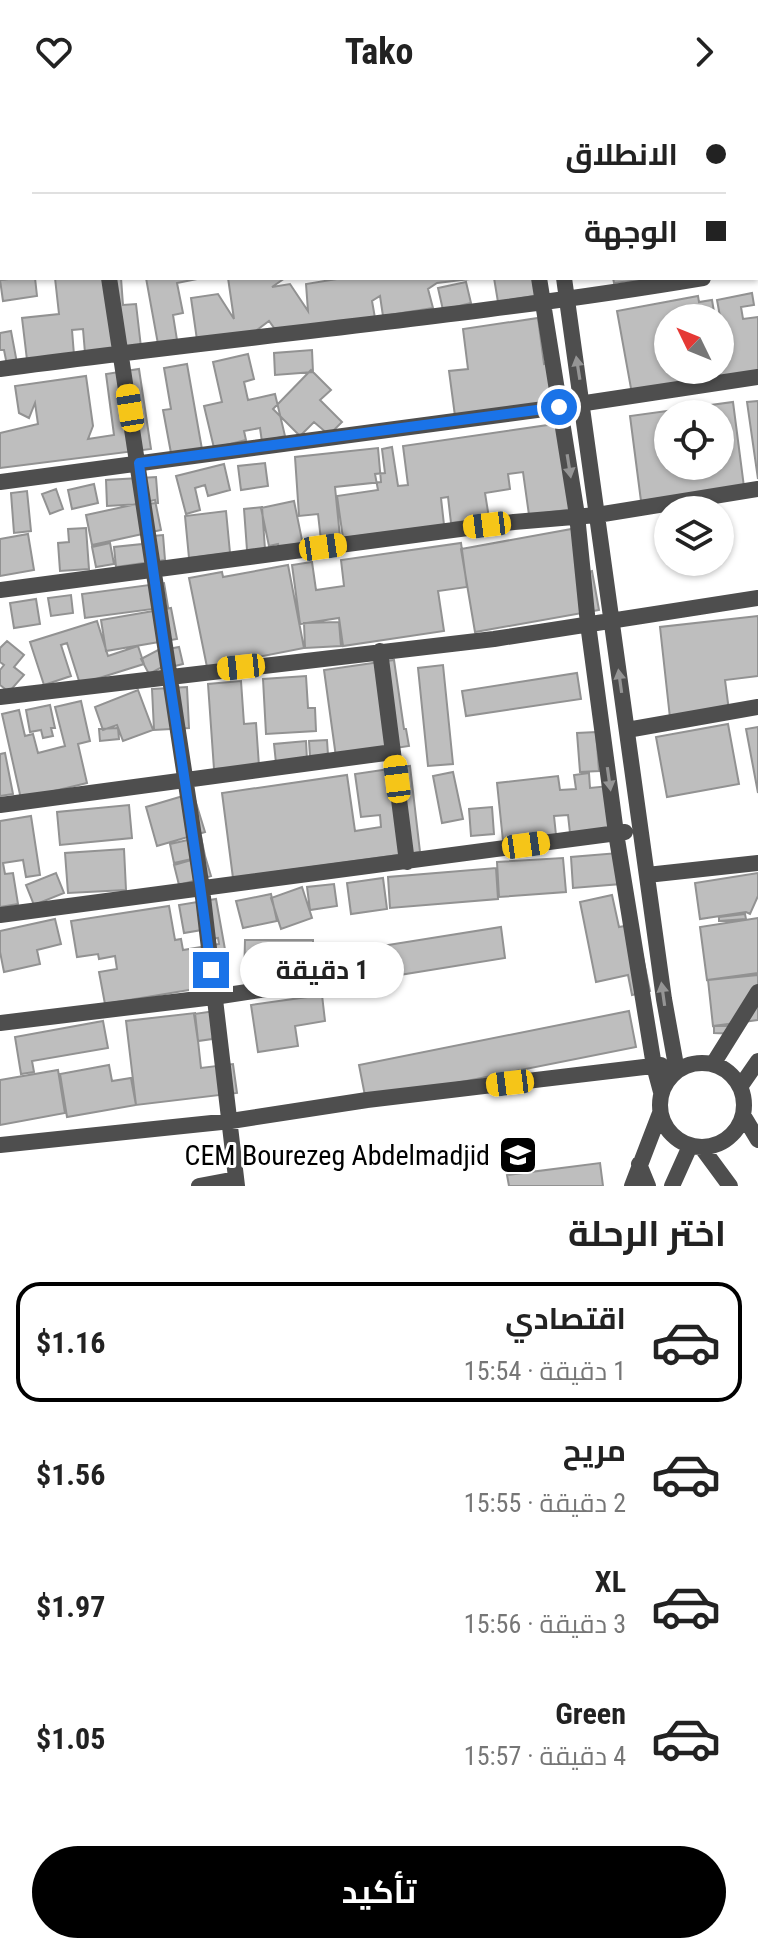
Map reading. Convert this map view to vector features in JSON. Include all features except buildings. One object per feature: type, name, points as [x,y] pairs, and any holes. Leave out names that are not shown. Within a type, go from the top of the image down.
[{"type":"street","points":[[109,280],[202,889],[231,1121],[237,1182],[199,1186]]},
{"type":"street","points":[[539,280],[577,515],[616,833],[654,1066],[661,1092],[660,1113],[632,1186]]},
{"type":"street","points":[[564,280],[675,1067],[661,1092]]},
{"type":"street","points":[[0,369],[121,352],[567,301],[691,280]]},
{"type":"street","points":[[0,482],[559,407],[758,377]]},
{"type":"street","points":[[0,590],[351,542],[597,515],[758,489]]},
{"type":"street","points":[[0,697],[494,639],[758,598]]},
{"type":"street","points":[[380,651],[407,862]]},
{"type":"street","points":[[627,730],[758,707]]},
{"type":"street","points":[[0,805],[393,752]]},
{"type":"street","points":[[0,915],[641,829]]},
{"type":"street","points":[[647,875],[758,863]]},
{"type":"street","points":[[0,1023],[287,986]]},
{"type":"street","points":[[713,1064],[758,992]]},
{"type":"street","points":[[740,1087],[758,1061]]},
{"type":"street","points":[[0,1145],[231,1121],[367,1100],[654,1066],[713,1064],[729,1073],[740,1087],[744,1101],[743,1115],[728,1138],[716,1145],[696,1147]]},
{"type":"street","points":[[660,1113],[671,1134],[696,1147],[730,1186]]},
{"type":"street","points":[[743,1115],[758,1140]]},
{"type":"street","points":[[672,1186],[696,1147]]},
{"type":"street","points":[[639,1164],[648,1186]]},
{"type":"place","name":"CEM Bourezeg Abdelmadjid","points":[[518,1155]]},
{"type":"route","points":[[211,970],[202,889],[152,570],[139,463],[559,407]]}]
